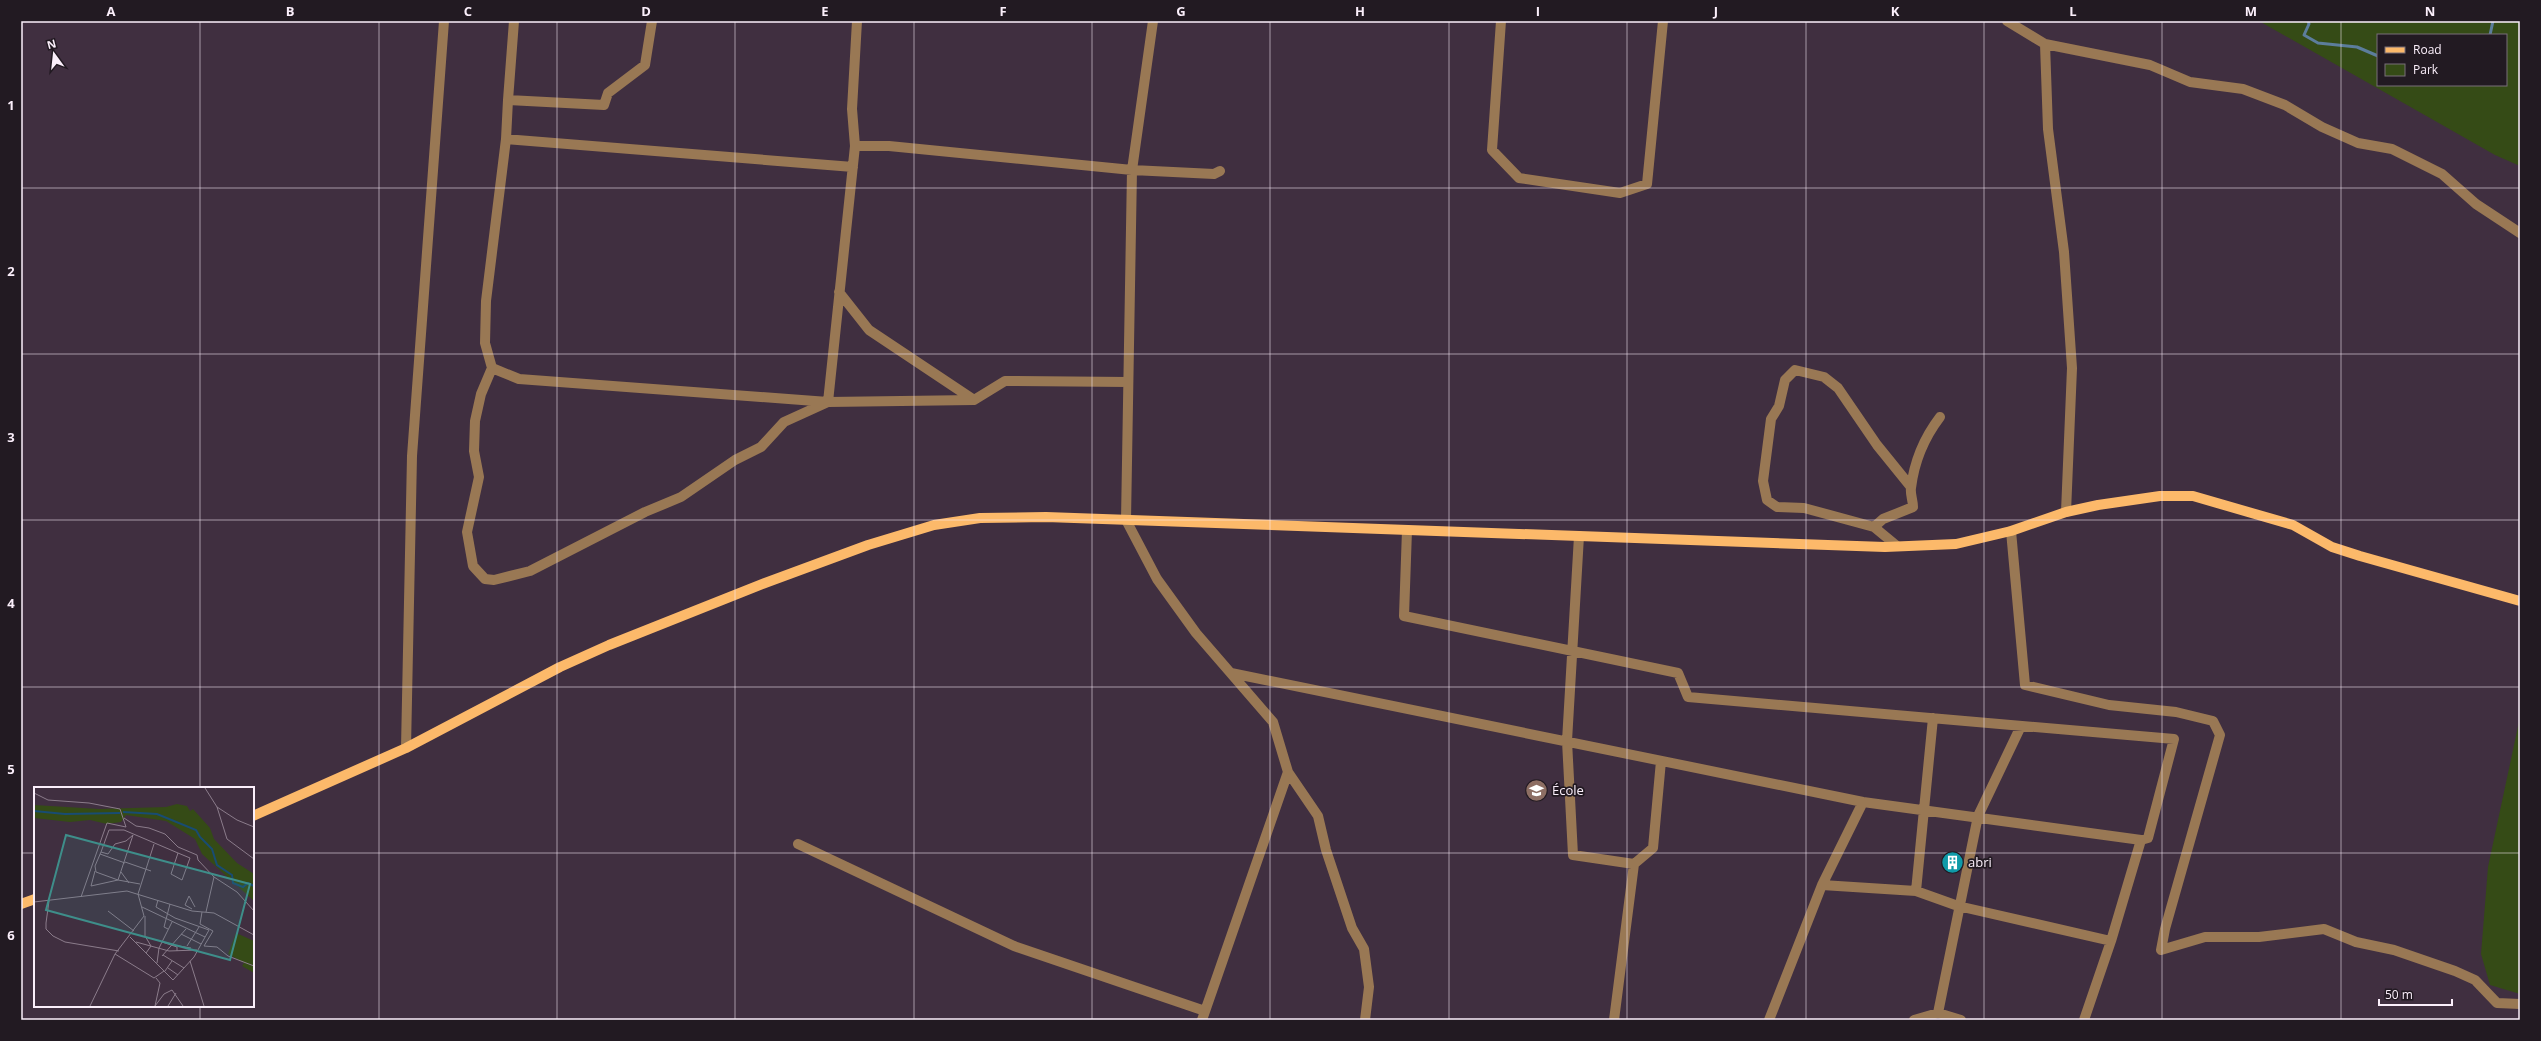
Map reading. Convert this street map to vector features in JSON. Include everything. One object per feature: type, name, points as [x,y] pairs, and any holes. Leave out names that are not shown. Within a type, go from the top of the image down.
[{"type":"main road","points":[[254,816],[406,748],[560,667],[622,639],[868,545],[934,525],[980,518],[1046,517],[1897,546],[1956,544],[2011,531],[2066,512],[2174,495],[2207,499],[2293,525],[2332,547],[2520,601]]},
{"type":"main road","points":[[21,904],[34,899]]},
{"type":"street","points":[[406,748],[412,456],[444,21]]},
{"type":"street","points":[[514,21],[506,139],[486,301],[485,343],[492,368],[481,394],[475,421],[474,451],[479,477],[467,532],[472,566],[485,579],[494,580],[530,571],[638,517],[645,512],[681,497],[735,460],[761,447],[784,422],[828,402]]},
{"type":"street","points":[[508,100],[604,105],[608,93],[645,65],[652,21]]},
{"type":"street","points":[[828,402],[855,146],[852,109],[857,21]]},
{"type":"street","points":[[1153,21],[1132,170],[1126,520],[1157,579],[1196,633],[1273,722],[1288,772],[1318,816],[1326,850],[1352,928],[1364,949],[1369,987],[1365,1020]]},
{"type":"street","points":[[1501,21],[1492,150],[1519,178],[1620,193],[1648,184],[1663,21]]},
{"type":"street","points":[[2007,21],[2045,44],[2150,64],[2190,82],[2236,87],[2285,105],[2327,130],[2358,143],[2392,149],[2442,174],[2476,204],[2520,233]]},
{"type":"street","points":[[2045,44],[2048,129],[2062,232],[2072,368],[2066,512]]},
{"type":"street","points":[[506,139],[853,167]]},
{"type":"street","points":[[855,146],[889,146],[1132,170],[1214,174],[1220,170]]},
{"type":"street","points":[[839,292],[869,330],[974,400]]},
{"type":"street","points":[[492,368],[519,379],[828,402],[974,400],[1005,381],[1128,382]]},
{"type":"street","points":[[1897,546],[1874,527],[1804,508],[1777,507],[1767,500],[1763,481],[1772,415],[1779,406],[1785,380],[1790,374],[1800,370],[1824,377],[1838,388],[1877,445],[1911,487]]},
{"type":"street","points":[[1874,527],[1883,519],[1913,507],[1911,487],[1915,478],[1916,461],[1940,418]]},
{"type":"street","points":[[1231,673],[1863,802],[1923,808],[1945,814],[1978,816],[2141,840],[2148,838],[2174,739],[1688,697],[1678,673],[1404,616],[1407,530]]},
{"type":"street","points":[[2011,531],[2025,686],[2109,705],[2176,712],[2213,721],[2220,735],[2164,929],[2161,950],[2205,937],[2259,938],[2324,929],[2356,942],[2394,950],[2455,971],[2475,980],[2497,1003],[2520,1004]]},
{"type":"street","points":[[1579,536],[1567,742],[1573,855],[1634,864]]},
{"type":"street","points":[[1916,891],[1933,718]]},
{"type":"street","points":[[1938,1014],[1958,906],[1978,816],[2020,726]]},
{"type":"street","points":[[1614,1020],[1634,864],[1653,848],[1661,761]]},
{"type":"street","points":[[798,844],[1014,946],[1204,1015],[1288,772]]},
{"type":"street","points":[[1769,1020],[1822,885],[1863,802]]},
{"type":"street","points":[[2084,1020],[2111,941],[2141,840]]},
{"type":"street","points":[[1822,885],[1916,891],[1958,906],[2111,941]]},
{"type":"street","points":[[1914,1020],[1938,1014],[1961,1020]]},
{"type":"green space","points":[[2259,21],[2520,21],[2520,166],[2495,155]]},
{"type":"green space","points":[[2520,717],[2520,994],[2490,985],[2481,954],[2488,867]]},
{"type":"waterway","points":[[2308,21],[2309,24],[2304,35],[2318,43],[2357,47],[2377,56]]},
{"type":"waterway","points":[[2490,34],[2493,21]]},
{"type":"place","name":"École","points":[[1537,790]]},
{"type":"place","name":"abri","points":[[1952,862]]}]
